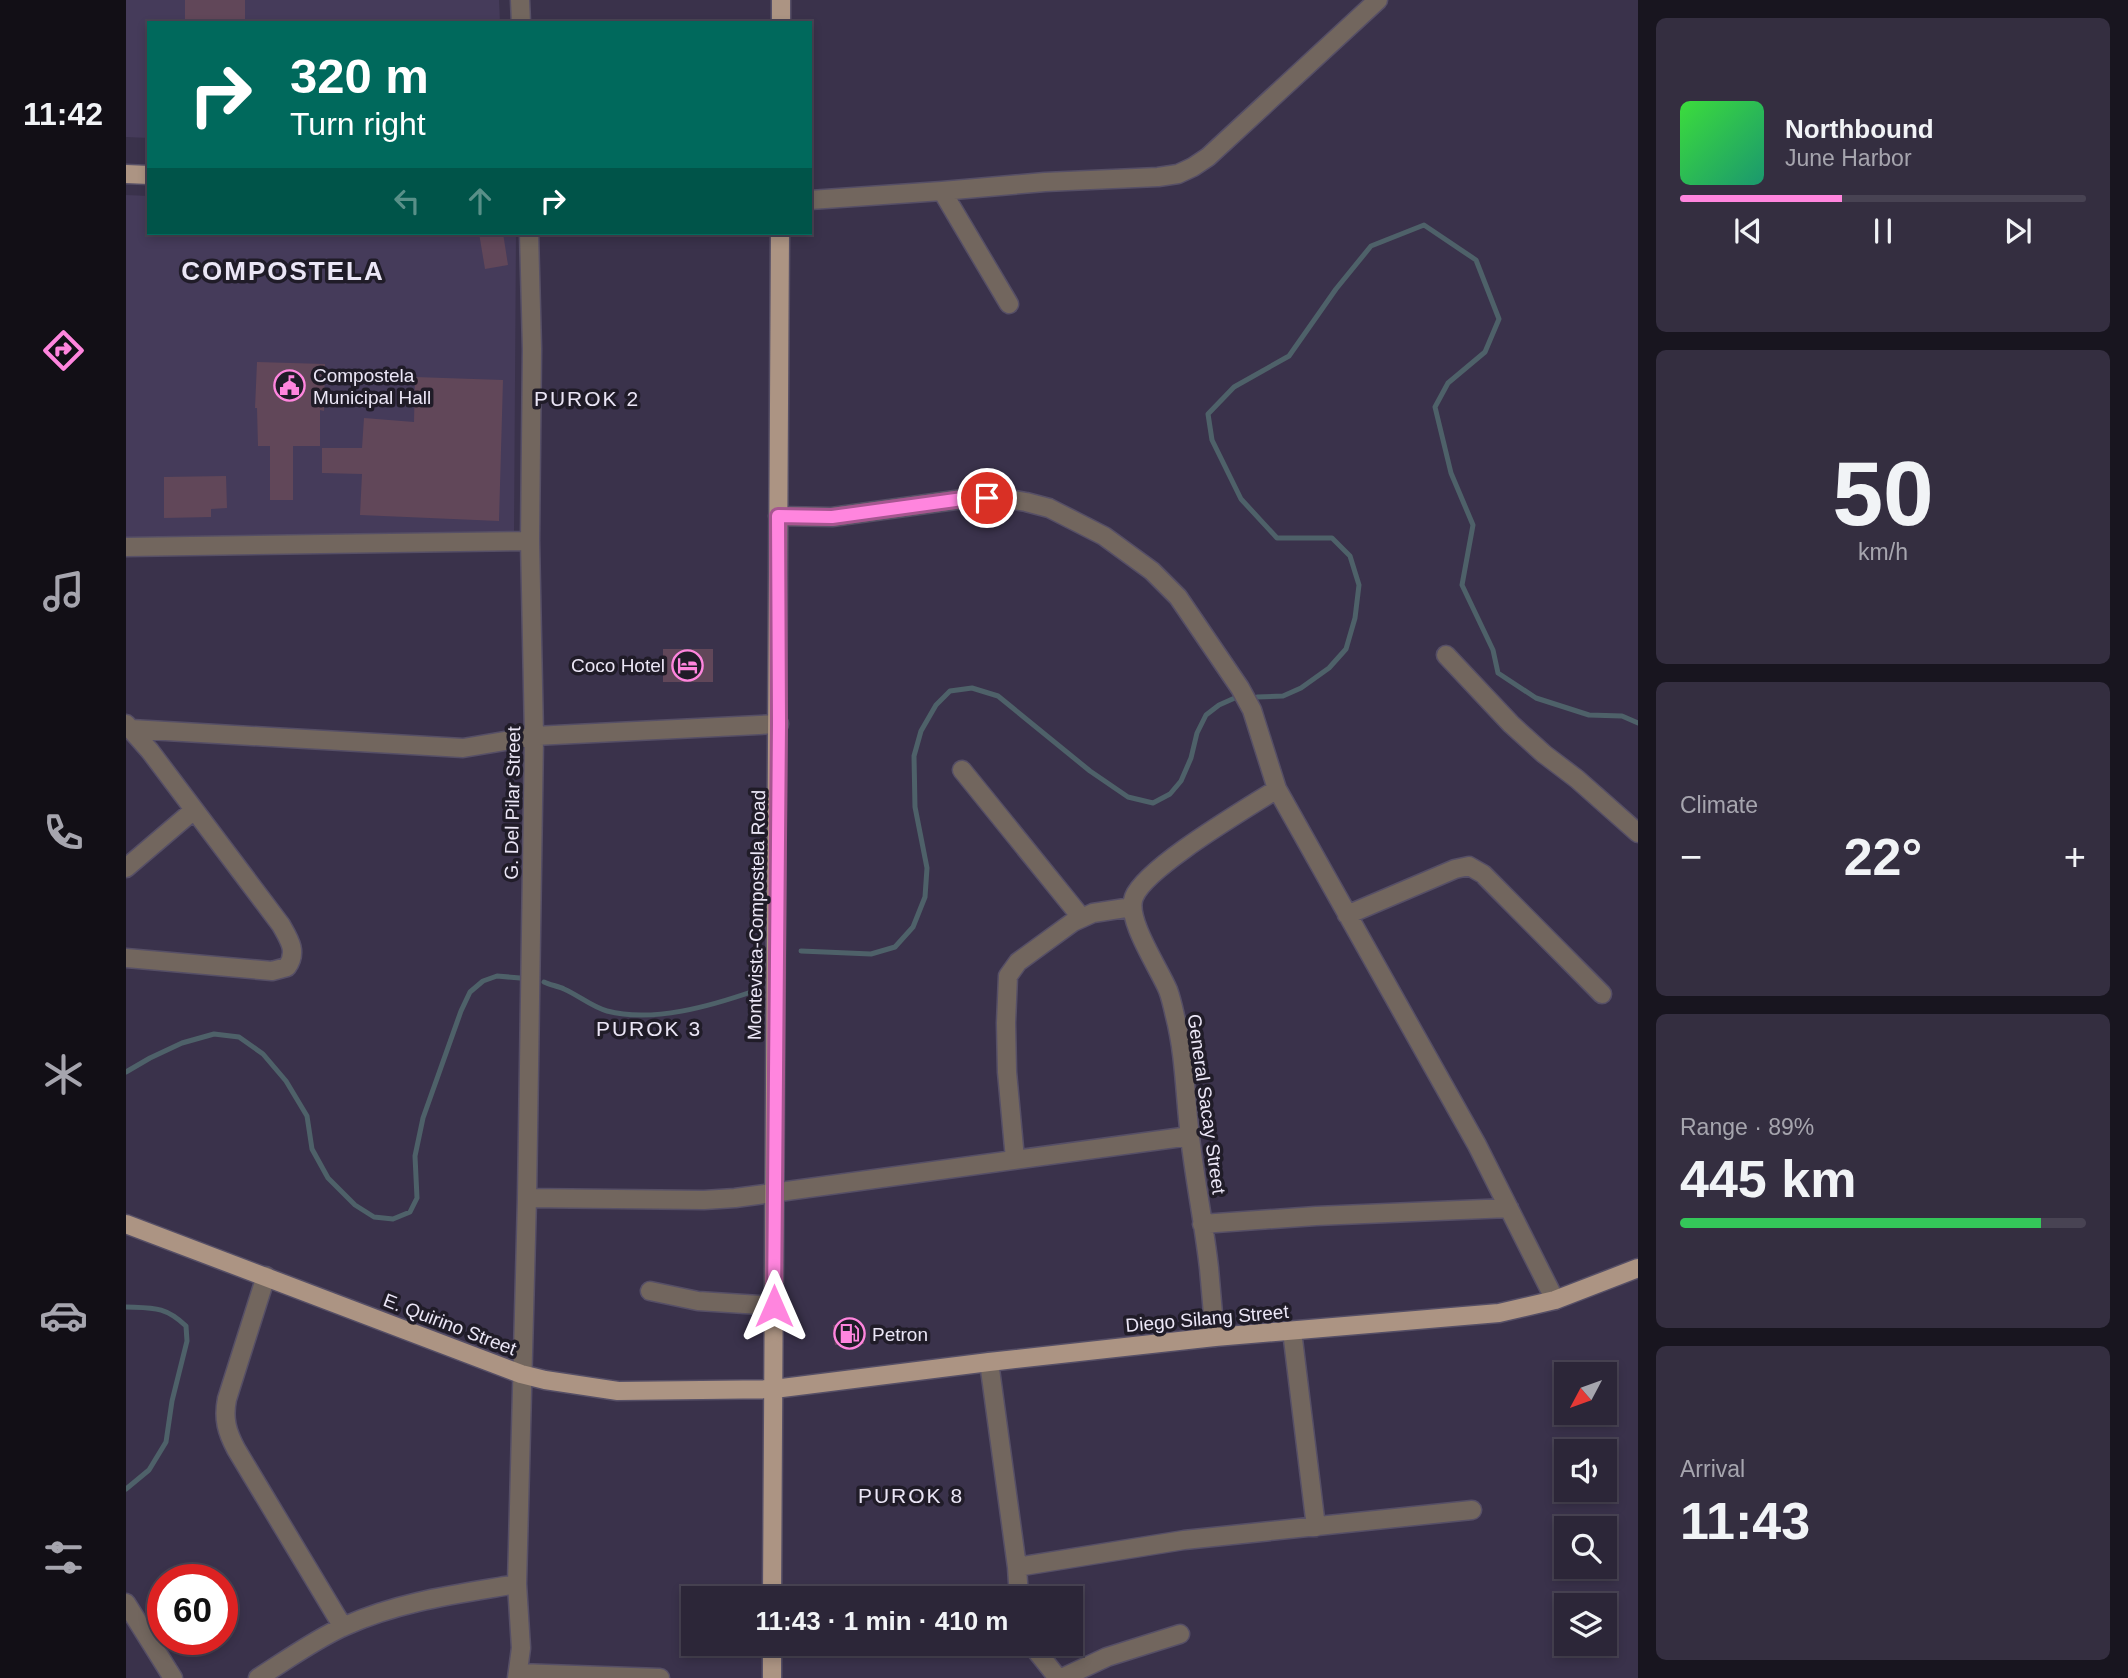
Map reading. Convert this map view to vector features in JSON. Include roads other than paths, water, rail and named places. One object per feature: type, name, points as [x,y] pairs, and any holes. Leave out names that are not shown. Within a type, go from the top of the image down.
[{"type":"main road","points":[[781,0],[781,21]]},
{"type":"main road","points":[[126,174],[147,175]]},
{"type":"main road","name":"Montevista-Compostela Road","points":[[772,1586],[780,235]]},
{"type":"main road","name":"E. Quirino Street","points":[[126,1224],[521,1374],[618,1391],[774,1389]]},
{"type":"main road","name":"Diego Silang Street","points":[[774,1389],[1215,1337],[1499,1313],[1556,1300],[1638,1268]]},
{"type":"main road","points":[[772,1656],[772,1678]]},
{"type":"street","points":[[520,0],[521,21]]},
{"type":"street","points":[[812,200],[1178,174],[1193,167],[1218,147],[1378,0]]},
{"type":"street","points":[[942,191],[1009,304]]},
{"type":"street","name":"G. Del Pilar Street","points":[[518,1675],[521,1648],[517,1584],[527,1198],[534,736],[529,235]]},
{"type":"street","points":[[778,516],[832,517],[970,498],[1003,498],[1026,502],[1049,508],[1104,536],[1152,571],[1178,597],[1252,710],[1277,789],[1477,1145],[1556,1300]]},
{"type":"street","points":[[126,547],[530,541]]},
{"type":"street","points":[[1446,656],[1511,724],[1638,833]]},
{"type":"street","points":[[129,726],[463,748],[534,736],[779,724]]},
{"type":"street","points":[[126,958],[272,971],[286,967],[290,962],[292,949],[281,925],[129,726]]},
{"type":"street","points":[[962,770],[1081,917]]},
{"type":"street","points":[[1015,1159],[1007,1072],[1008,976],[1018,962],[1081,917],[1132,907],[1140,887],[1153,874],[1205,835],[1277,789]]},
{"type":"street","points":[[126,868],[194,810]]},
{"type":"street","points":[[1347,915],[1455,869],[1469,866],[1483,874],[1602,994]]},
{"type":"street","name":"General Sacay Street","points":[[1132,907],[1139,929],[1168,990],[1176,1017],[1209,1268],[1215,1337]]},
{"type":"street","points":[[527,1198],[735,1198],[1190,1136]]},
{"type":"street","points":[[1202,1224],[1508,1208]]},
{"type":"street","points":[[266,1276],[227,1399],[225,1423],[236,1449],[343,1627]]},
{"type":"street","points":[[650,1291],[698,1301],[774,1306]]},
{"type":"street","points":[[1292,1331],[1316,1527]]},
{"type":"street","points":[[989,1362],[1018,1586]]},
{"type":"street","points":[[1017,1567],[1184,1540],[1472,1510]]},
{"type":"street","points":[[258,1678],[343,1627],[382,1611],[415,1602],[517,1584]]},
{"type":"street","points":[[126,1603],[173,1678]]},
{"type":"street","points":[[1041,1656],[1060,1678],[1107,1657],[1180,1633]]},
{"type":"street","points":[[518,1675],[660,1678]]},
{"type":"waterway","points":[[1257,697],[1283,696],[1301,688],[1329,668],[1346,649],[1355,618],[1359,585],[1350,556],[1332,538],[1277,538],[1241,499],[1212,440],[1208,414],[1234,387],[1289,356],[1336,289],[1371,246],[1424,225],[1476,260],[1499,319],[1485,352],[1448,383],[1435,407],[1451,473],[1473,525],[1462,585],[1493,650],[1498,673],[1536,698],[1589,715],[1622,716],[1638,723]]},
{"type":"waterway","points":[[801,951],[871,954],[895,947],[913,927],[925,897],[927,868],[915,807],[914,756],[921,731],[936,705],[950,691],[972,688],[998,696],[1090,771],[1128,797],[1153,803],[1170,794],[1181,781],[1206,715],[1219,705],[1237,697]]},
{"type":"waterway","points":[[126,1072],[182,1043],[214,1034],[239,1037],[263,1054],[286,1081],[307,1116],[312,1149],[328,1178],[355,1205],[374,1217],[393,1219],[410,1212],[417,1198],[415,1156],[423,1118],[470,992],[483,981],[497,976],[520,978]]},
{"type":"waterway","points":[[544,982],[564,989],[601,1009],[643,1015],[701,1007],[754,991]]},
{"type":"waterway","points":[[126,1307],[165,1311],[186,1326],[187,1341],[172,1401],[166,1442],[149,1470],[126,1489]]},
{"type":"place","name":"Compostela Municipal Hall","points":[[290,386]]},
{"type":"place","name":"Coco Hotel","points":[[688,665]]},
{"type":"place","name":"Petron","points":[[849,1334]]},
{"type":"district","name":"COMPOSTELA","points":[[283,271]]},
{"type":"district","name":"PUROK 2","points":[[587,399]]},
{"type":"district","name":"PUROK 3","points":[[649,1029]]},
{"type":"district","name":"PUROK 8","points":[[911,1496]]}]
